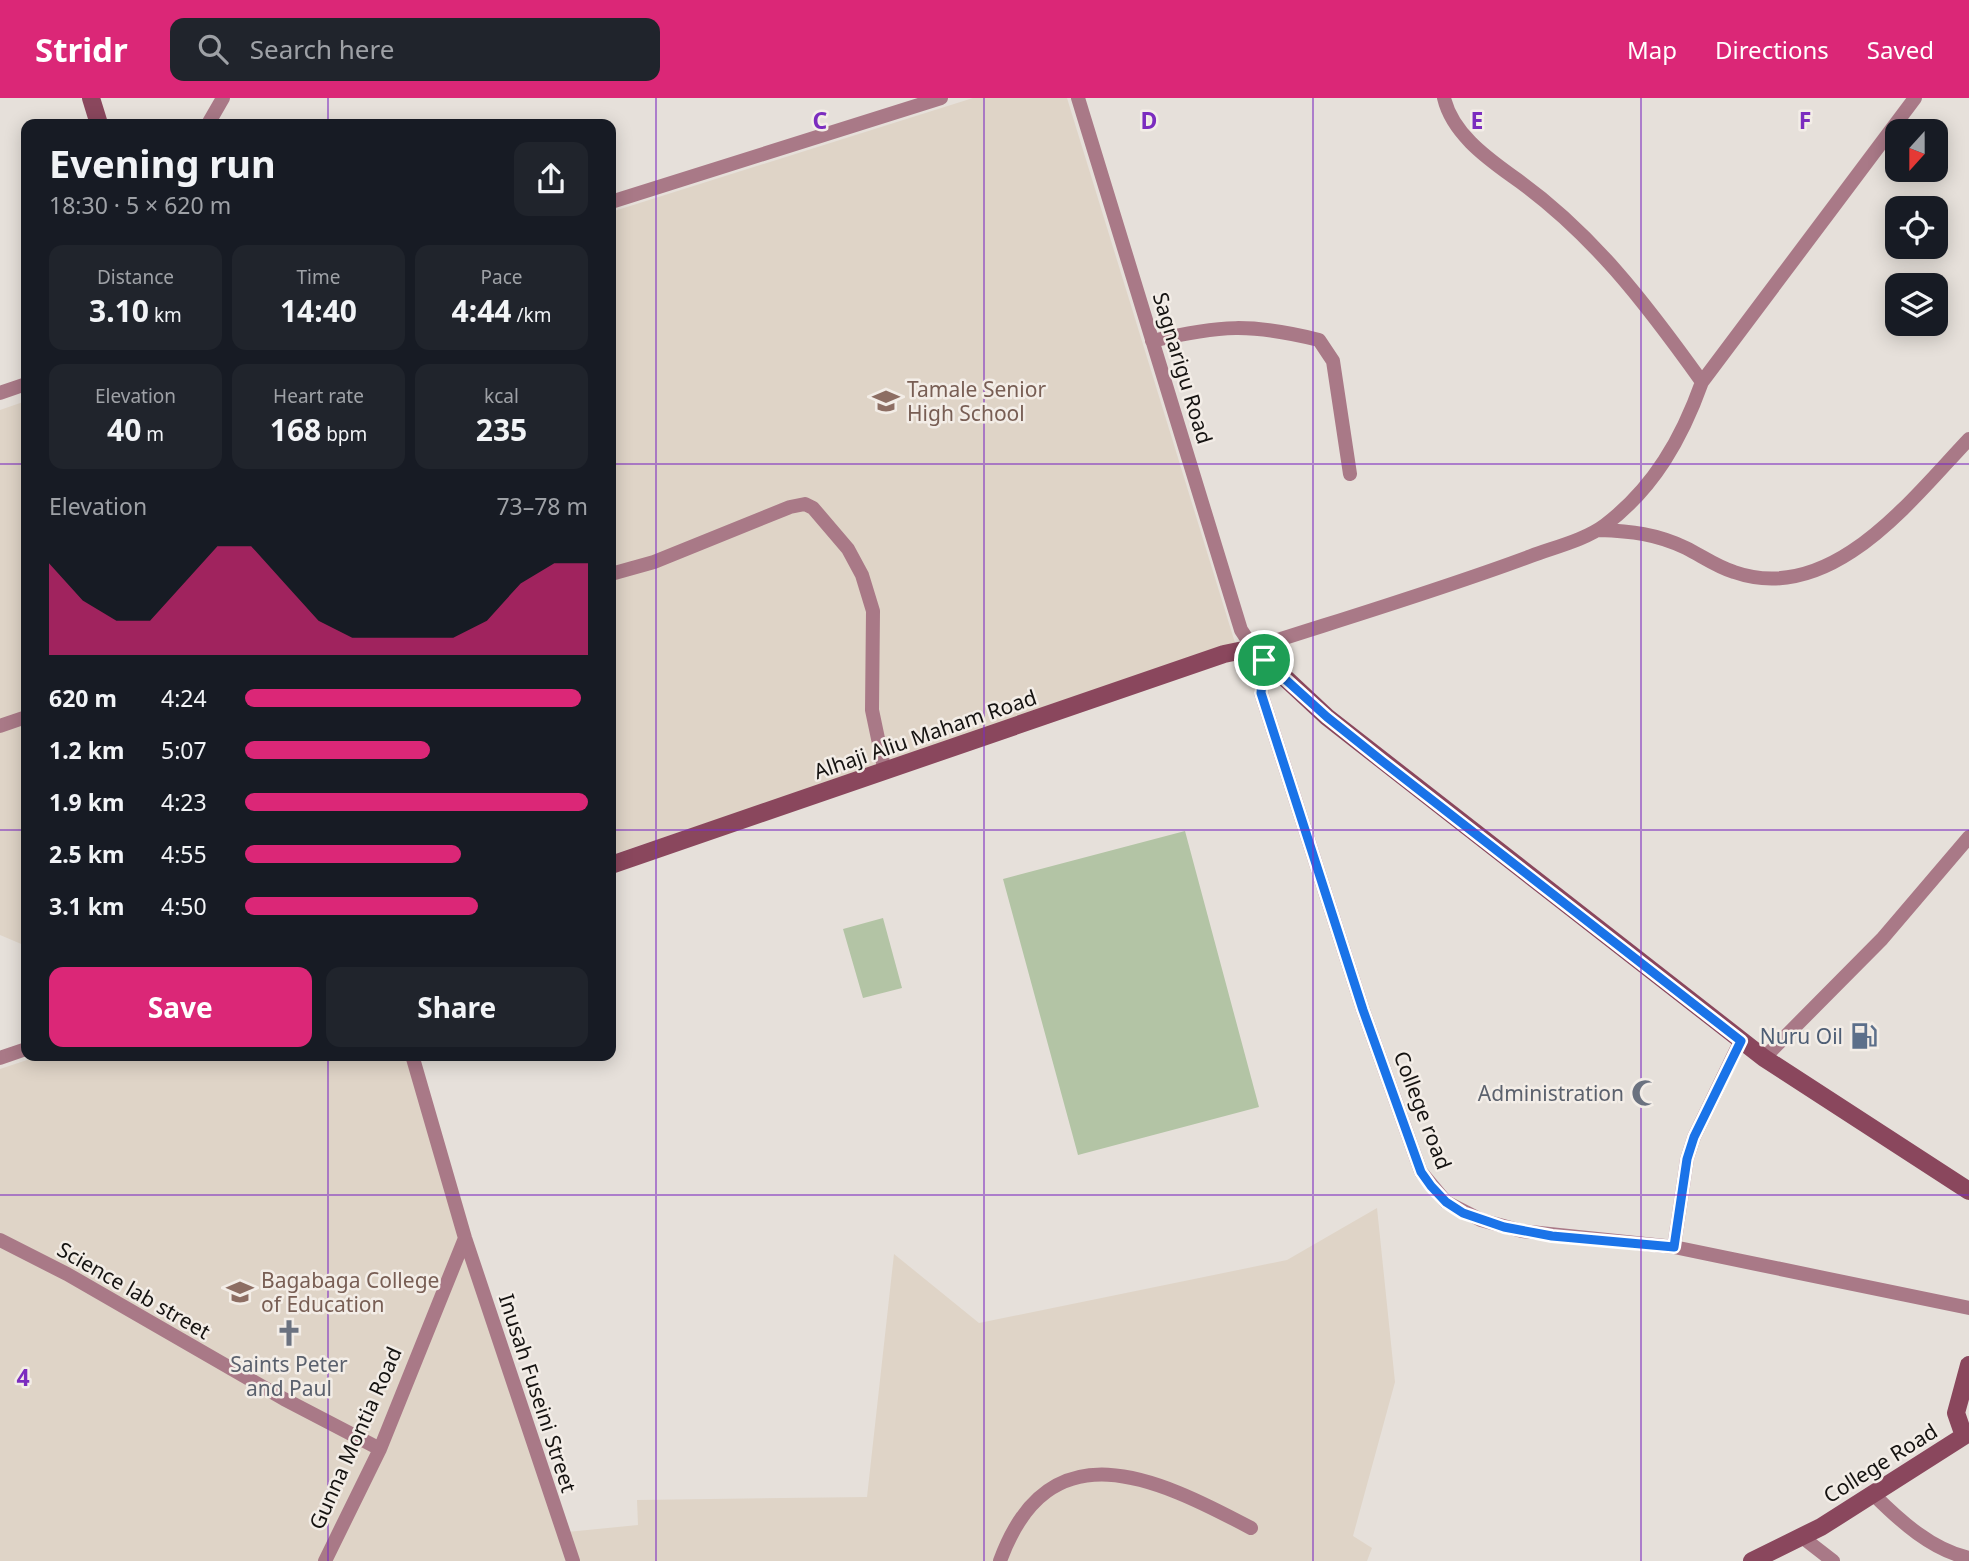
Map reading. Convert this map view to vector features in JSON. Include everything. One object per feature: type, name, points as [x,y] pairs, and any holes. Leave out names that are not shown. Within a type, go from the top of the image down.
[{"type":"street","points":[[91,98],[97,119]]},
{"type":"street","points":[[211,119],[223,98]]},
{"type":"street","points":[[616,200],[941,98]]},
{"type":"street","name":"Sagnarigu Road","points":[[1078,98],[1241,630],[1259,654]]},
{"type":"street","points":[[1444,98],[1449,117],[1490,161],[1556,209],[1616,268],[1702,382]]},
{"type":"street","points":[[1914,98],[1702,382],[1686,427],[1670,455],[1640,493],[1599,530],[1259,654],[1373,754],[1741,1041],[1969,1191]]},
{"type":"street","points":[[1152,341],[1208,327],[1269,328],[1319,340],[1334,361],[1350,474]]},
{"type":"street","points":[[0,393],[21,386]]},
{"type":"street","points":[[1599,530],[1652,534],[1732,572],[1749,577],[1767,579],[1808,575],[1850,554],[1910,500],[1969,439]]},
{"type":"street","points":[[616,573],[654,562],[790,507],[805,504],[813,508],[848,549],[862,575],[873,611],[872,710],[885,772]]},
{"type":"street","name":"Alhaji Aliu Maham Road","points":[[616,863],[1224,654],[1259,654]]},
{"type":"street","name":"College road","points":[[1259,654],[1260,685],[1268,718],[1363,1010],[1421,1172],[1446,1202],[1463,1213],[1504,1227],[1552,1236],[1674,1247],[1969,1308]]},
{"type":"street","points":[[0,726],[21,719]]},
{"type":"street","points":[[1764,1058],[1882,939],[1969,837]]},
{"type":"street","points":[[1674,1247],[1690,1148],[1741,1041]]},
{"type":"street","points":[[0,1058],[21,1051]]},
{"type":"street","points":[[414,1061],[465,1238]]},
{"type":"street","name":"Gunna Montia Road","points":[[325,1561],[380,1449],[465,1238]]},
{"type":"street","name":"Inusah Fuseini Street","points":[[465,1238],[573,1561]]},
{"type":"street","name":"Science lab street","points":[[0,1240],[67,1274],[246,1378],[380,1449]]},
{"type":"street","name":"College Road","points":[[1764,1558],[1967,1437],[1956,1413],[1969,1365]]},
{"type":"street","points":[[1000,1561],[1024,1511],[1044,1490],[1071,1476],[1099,1474],[1145,1483],[1178,1493],[1251,1528]]},
{"type":"street","points":[[1874,1494],[1899,1520],[1948,1551],[1969,1558]]},
{"type":"street","points":[[1802,1537],[1833,1561]]},
{"type":"shaded area","name":"Tamale Senior High School","points":[[973,98],[1067,98],[1236,646],[616,853],[616,210]]},
{"type":"shaded area","points":[[21,403],[21,944],[0,935],[0,410]]},
{"type":"shaded area","name":"Bagabaga College of Education","points":[[24,1061],[407,1061],[557,1533],[638,1525],[637,1500],[867,1497],[894,1254],[979,1323],[1287,1260],[1377,1208],[1395,1382],[1353,1536],[1372,1548],[1367,1561],[0,1561],[0,1069]]},
{"type":"green space","points":[[1185,831],[1259,1107],[1078,1155],[1003,879]]},
{"type":"green space","points":[[883,918],[902,988],[863,998],[843,929]]},
{"type":"place","name":"Tamale Senior High School","points":[[886,401]]},
{"type":"place","name":"Nuru Oil","points":[[1864,1036]]},
{"type":"place","name":"Administration","points":[[1645,1093]]},
{"type":"place","name":"Bagabaga College of Education","points":[[240,1292]]},
{"type":"place","name":"Saints Peter and Paul","points":[[289,1333]]},
{"type":"route","points":[[1264,660],[1327,717],[1382,761],[1741,1041],[1694,1137],[1687,1159],[1674,1247],[1552,1236],[1504,1227],[1463,1213],[1446,1202],[1421,1172],[1363,1010],[1261,693],[1264,660]]}]
